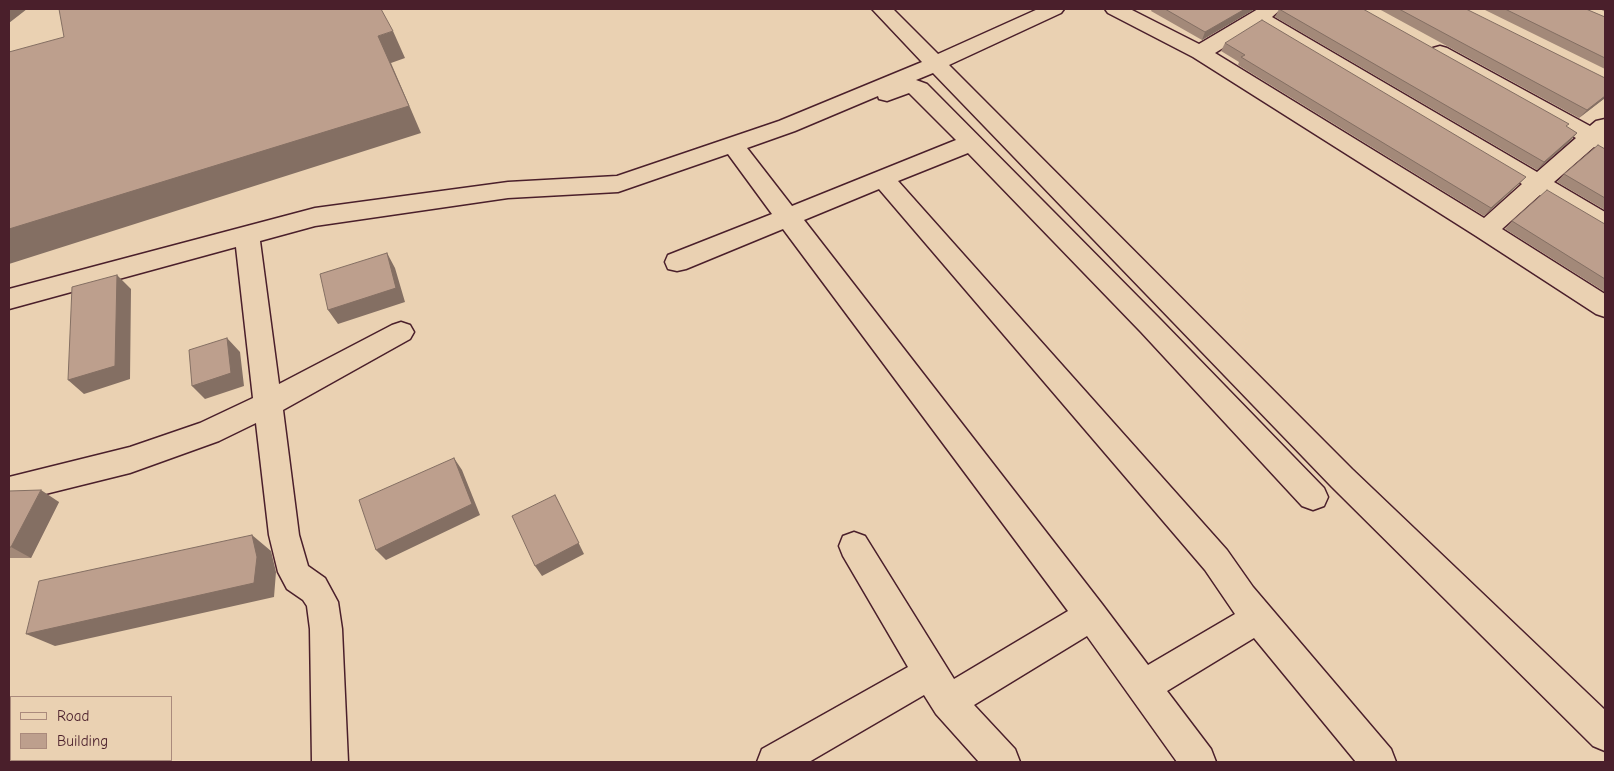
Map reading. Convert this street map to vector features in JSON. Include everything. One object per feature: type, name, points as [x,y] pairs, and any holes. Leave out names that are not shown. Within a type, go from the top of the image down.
[{"type":"street","points":[[882,9],[1342,478],[1605,734]]},
{"type":"street","points":[[632,193],[937,63],[1054,9]]},
{"type":"street","points":[[1115,9],[1200,54],[1485,230],[1605,307]]},
{"type":"street","points":[[1200,54],[1264,13],[1605,223]]},
{"type":"street","points":[[1421,42],[1601,135],[1538,183],[1485,230]]},
{"type":"street","points":[[9,299],[247,234],[315,218],[489,193],[618,184],[736,149],[911,85],[919,89],[1150,325],[1313,497]]},
{"type":"street","points":[[677,262],[972,143]]},
{"type":"street","points":[[736,149],[1091,615],[1198,762]]},
{"type":"street","points":[[884,179],[1216,560],[1242,598],[1297,662],[1319,694],[1378,762]]},
{"type":"street","points":[[247,234],[284,535],[291,562],[298,578],[314,588],[322,602],[326,629],[330,762]]},
{"type":"street","points":[[9,490],[130,460],[209,432],[268,404],[401,332]]},
{"type":"street","points":[[854,546],[948,702],[1002,762]]},
{"type":"street","points":[[948,702],[1091,615]]},
{"type":"street","points":[[1143,687],[1258,617]]},
{"type":"street","points":[[775,762],[931,672]]},
{"type":"building","points":[[59,9],[381,9],[393,31],[378,36],[409,106],[9,229],[9,52],[64,37]]},
{"type":"building","points":[[1165,9],[1245,9],[1205,32]]},
{"type":"building","points":[[1279,9],[1363,9],[1569,124],[1566,126],[1577,133],[1544,162]]},
{"type":"building","points":[[1399,9],[1466,9],[1605,78],[1605,96],[1587,110]]},
{"type":"building","points":[[1505,9],[1586,9],[1605,17],[1605,58]]},
{"type":"building","points":[[1262,20],[1526,177],[1491,208],[1241,57],[1245,55],[1225,43]]},
{"type":"building","points":[[1598,145],[1605,149],[1605,198],[1564,174]]},
{"type":"building","points":[[1547,190],[1605,224],[1605,279],[1512,221]]},
{"type":"building","points":[[387,253],[396,288],[328,310],[320,274]]},
{"type":"building","points":[[117,275],[115,366],[68,380],[72,287]]},
{"type":"building","points":[[227,338],[231,373],[192,386],[189,350]]},
{"type":"building","points":[[454,458],[472,504],[376,550],[359,500]]},
{"type":"building","points":[[41,490],[11,547],[9,547],[9,491]]},
{"type":"building","points":[[555,495],[579,543],[535,566],[512,516]]},
{"type":"building","points":[[252,535],[257,557],[254,583],[26,634],[39,581]]},
{"type":"building","points":[[10,705],[10,761],[12,761],[9,762]]}]
